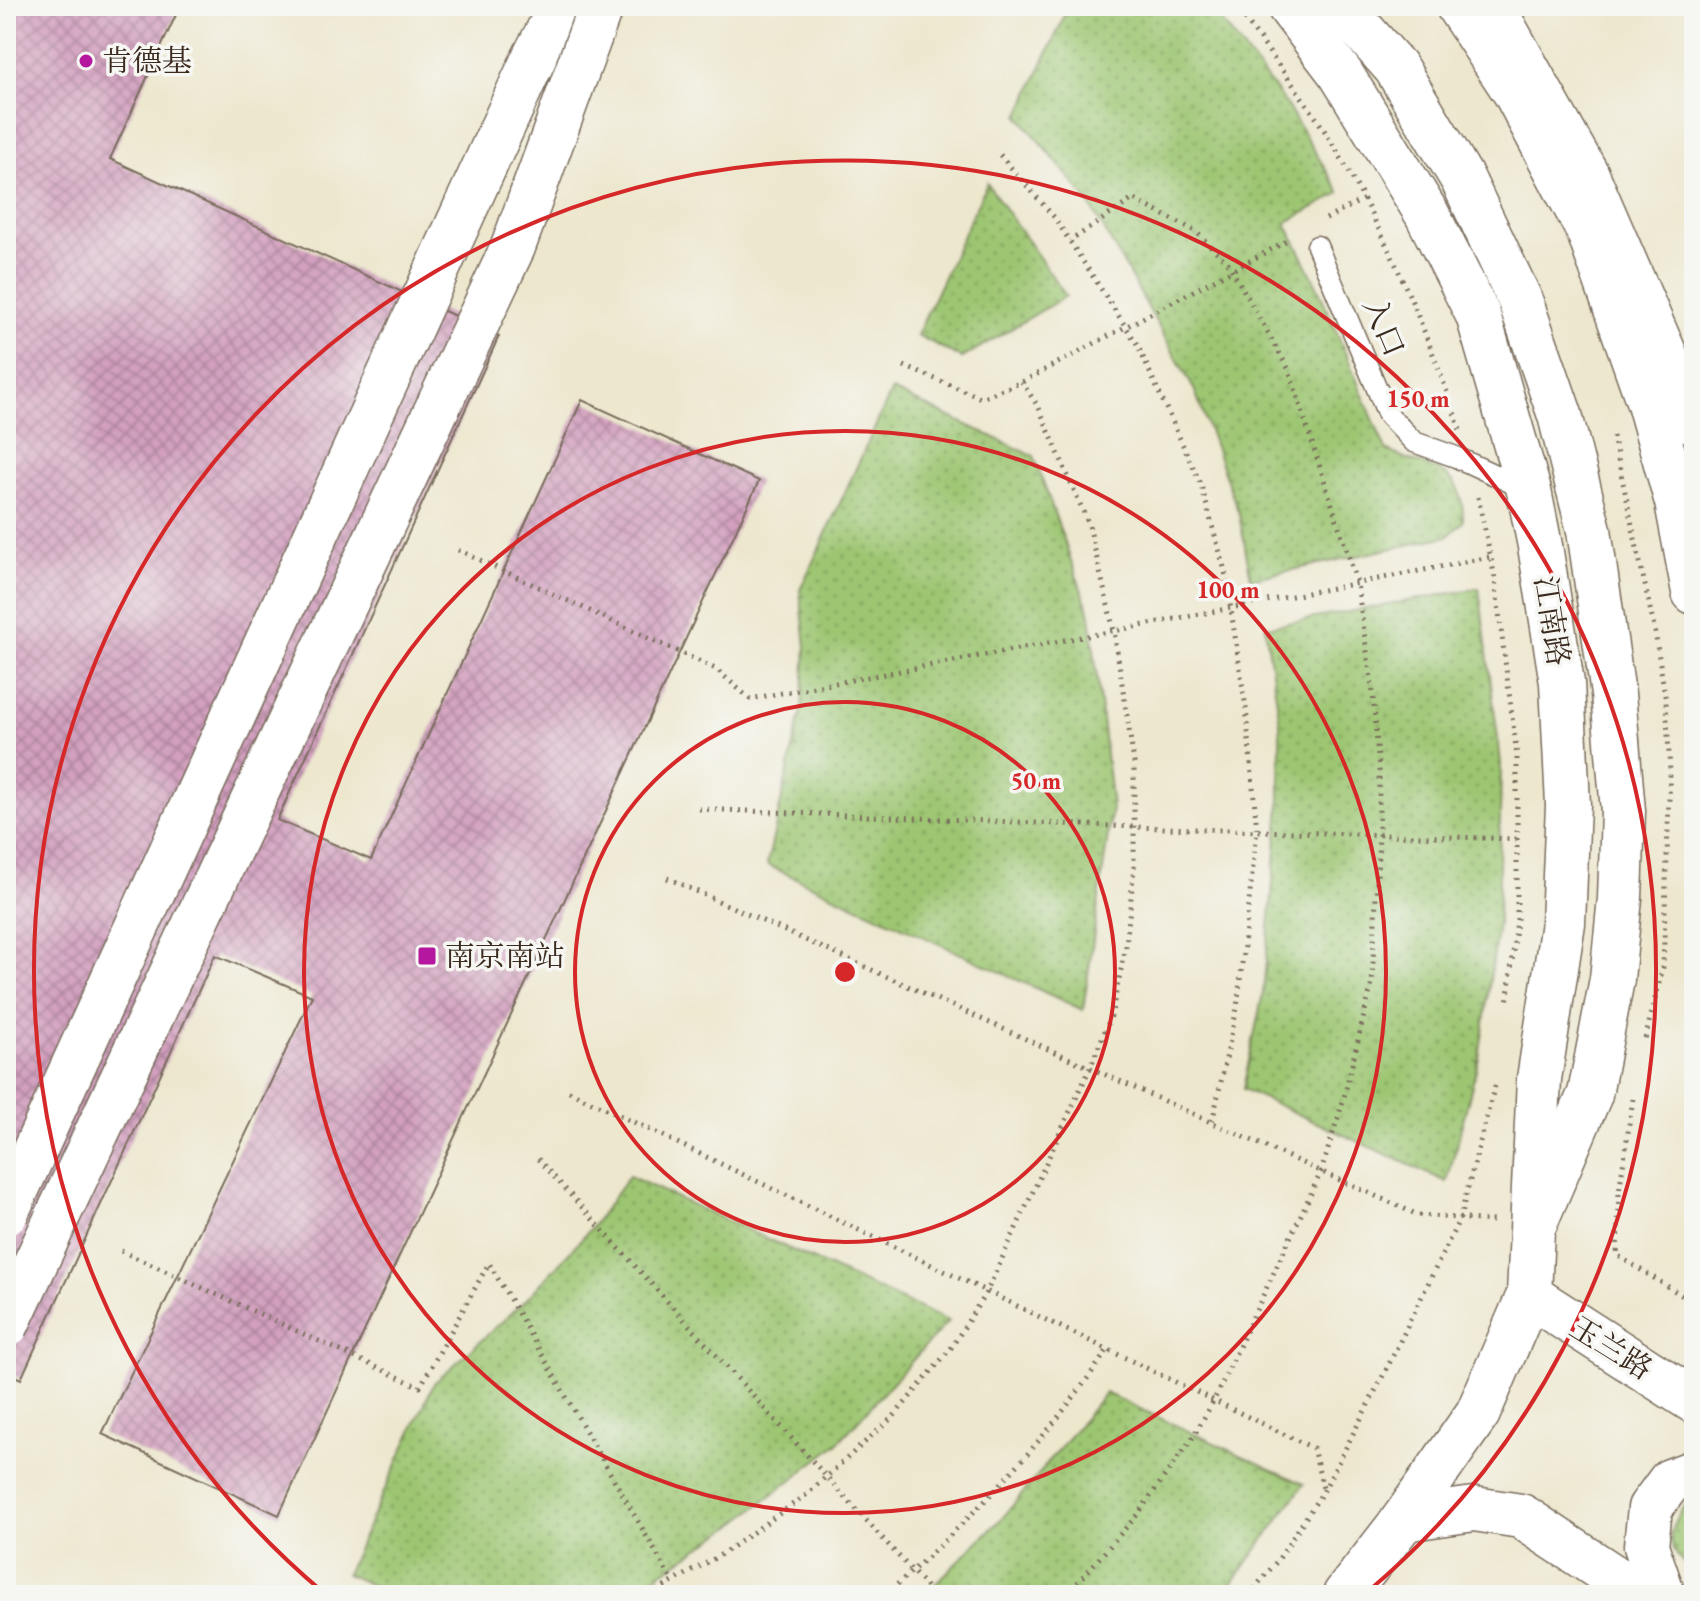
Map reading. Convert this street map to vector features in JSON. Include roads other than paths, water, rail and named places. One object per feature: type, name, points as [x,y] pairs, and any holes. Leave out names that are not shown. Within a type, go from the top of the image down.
[{"type":"main road","points":[[6,1213],[534,58],[546,6]]},
{"type":"main road","name":"江南路","points":[[1289,6],[1341,74],[1427,214],[1478,315],[1529,491],[1540,546],[1562,683],[1568,805],[1563,923],[1539,1079],[1529,1295],[1478,1413],[1404,1519],[1345,1595]]},
{"type":"main road","points":[[1341,6],[1396,68],[1463,180],[1520,300],[1560,415],[1589,530],[1613,694],[1623,811],[1620,898],[1612,979],[1590,1094],[1534,1225]]},
{"type":"main road","points":[[1458,6],[1515,92],[1589,232],[1649,403],[1677,502],[1694,592]]},
{"type":"main road","points":[[1492,6],[1587,175],[1694,422]]},
{"type":"main road","points":[[534,58],[590,7]]},
{"type":"main road","points":[[6,1326],[513,247],[590,7]]},
{"type":"main road","name":"玉兰路","points":[[1529,1295],[1694,1401]]},
{"type":"main road","points":[[1663,1595],[1646,1546],[1650,1508],[1670,1481],[1694,1472]]},
{"type":"main road","points":[[1404,1519],[1474,1509],[1521,1516],[1641,1595]]},
{"type":"lane","name":"入口","points":[[1317,246],[1388,415],[1414,442],[1529,491]]},
{"type":"place","name":"肯德基","points":[[86,61]]},
{"type":"place","name":"南京南站","points":[[427,956]]}]
